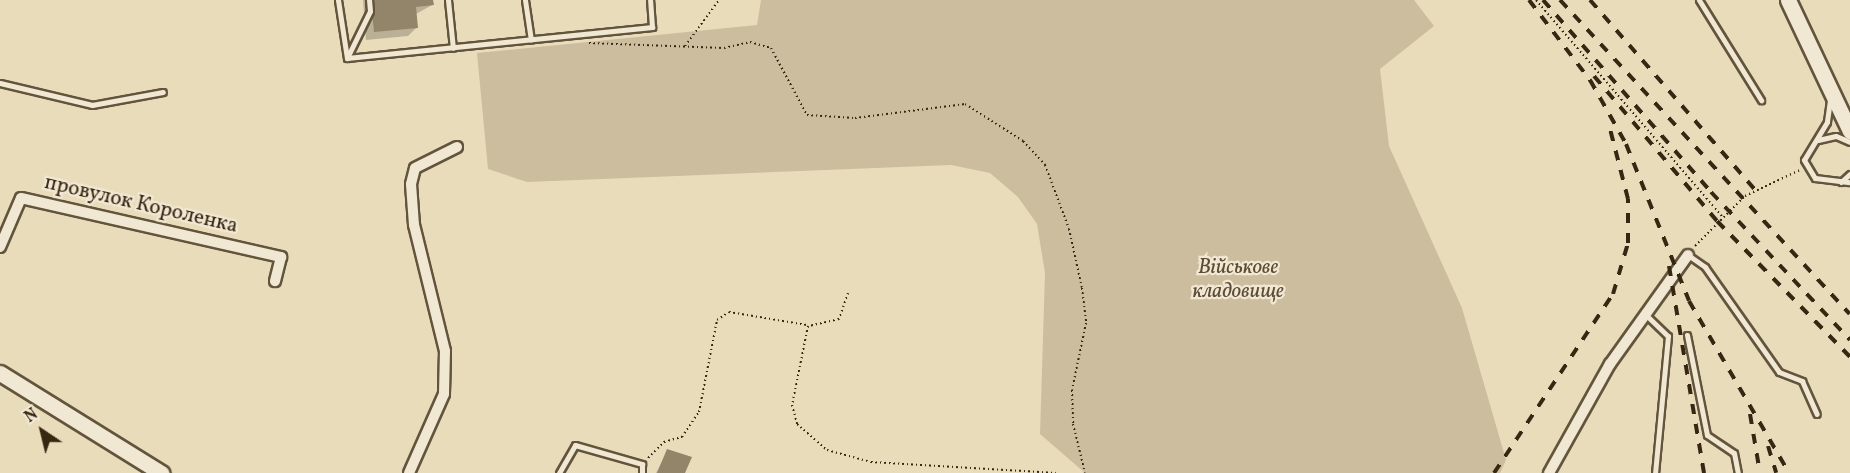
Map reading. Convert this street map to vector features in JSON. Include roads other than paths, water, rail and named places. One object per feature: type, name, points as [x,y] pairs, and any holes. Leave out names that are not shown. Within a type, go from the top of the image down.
[{"type":"main road","points":[[1788,0],[1850,131]]},
{"type":"main road","points":[[0,373],[161,473]]},
{"type":"street","points":[[409,473],[444,394],[445,362],[414,225],[411,184],[415,168],[457,147]]},
{"type":"street","name":"провулок Короленка","points":[[0,247],[21,198],[281,257],[275,281]]},
{"type":"street","points":[[1549,473],[1610,364],[1688,255]]},
{"type":"lane","points":[[338,0],[347,58]]},
{"type":"lane","points":[[347,58],[370,11],[369,0]]},
{"type":"lane","points":[[448,0],[453,48]]},
{"type":"lane","points":[[525,0],[531,40]]},
{"type":"lane","points":[[347,58],[652,27],[650,0]]},
{"type":"lane","points":[[1699,0],[1761,100]]},
{"type":"lane","points":[[1827,81],[1830,116],[1804,160],[1806,168],[1815,178],[1850,182]]},
{"type":"lane","points":[[0,83],[92,105],[163,92]]},
{"type":"lane","points":[[1817,141],[1836,136],[1850,142]]},
{"type":"lane","points":[[1842,182],[1850,174]]},
{"type":"lane","points":[[1688,255],[1705,267],[1779,372],[1802,381],[1817,414]]},
{"type":"lane","points":[[1646,314],[1668,336],[1654,473]]},
{"type":"lane","points":[[1687,335],[1707,435],[1734,453],[1738,473]]},
{"type":"lane","points":[[559,473],[574,445],[642,464],[642,473]]},
{"type":"railway","points":[[1529,0],[1590,80],[1626,144],[1689,301],[1789,473]]},
{"type":"railway","points":[[1543,0],[1711,192],[1850,340]]},
{"type":"railway","points":[[1560,0],[1850,314]]},
{"type":"railway","points":[[1590,0],[1755,190]]},
{"type":"railway","points":[[1594,76],[1717,221],[1850,357]]},
{"type":"railway","points":[[1494,473],[1613,294],[1628,243],[1628,199],[1610,129]]},
{"type":"railway","points":[[1669,266],[1704,473]]},
{"type":"railway","points":[[1750,414],[1760,473]]},
{"type":"railway","points":[[1768,446],[1776,473]]},
{"type":"park label","name":"Військове кладовище","points":[[1238,280]]}]
